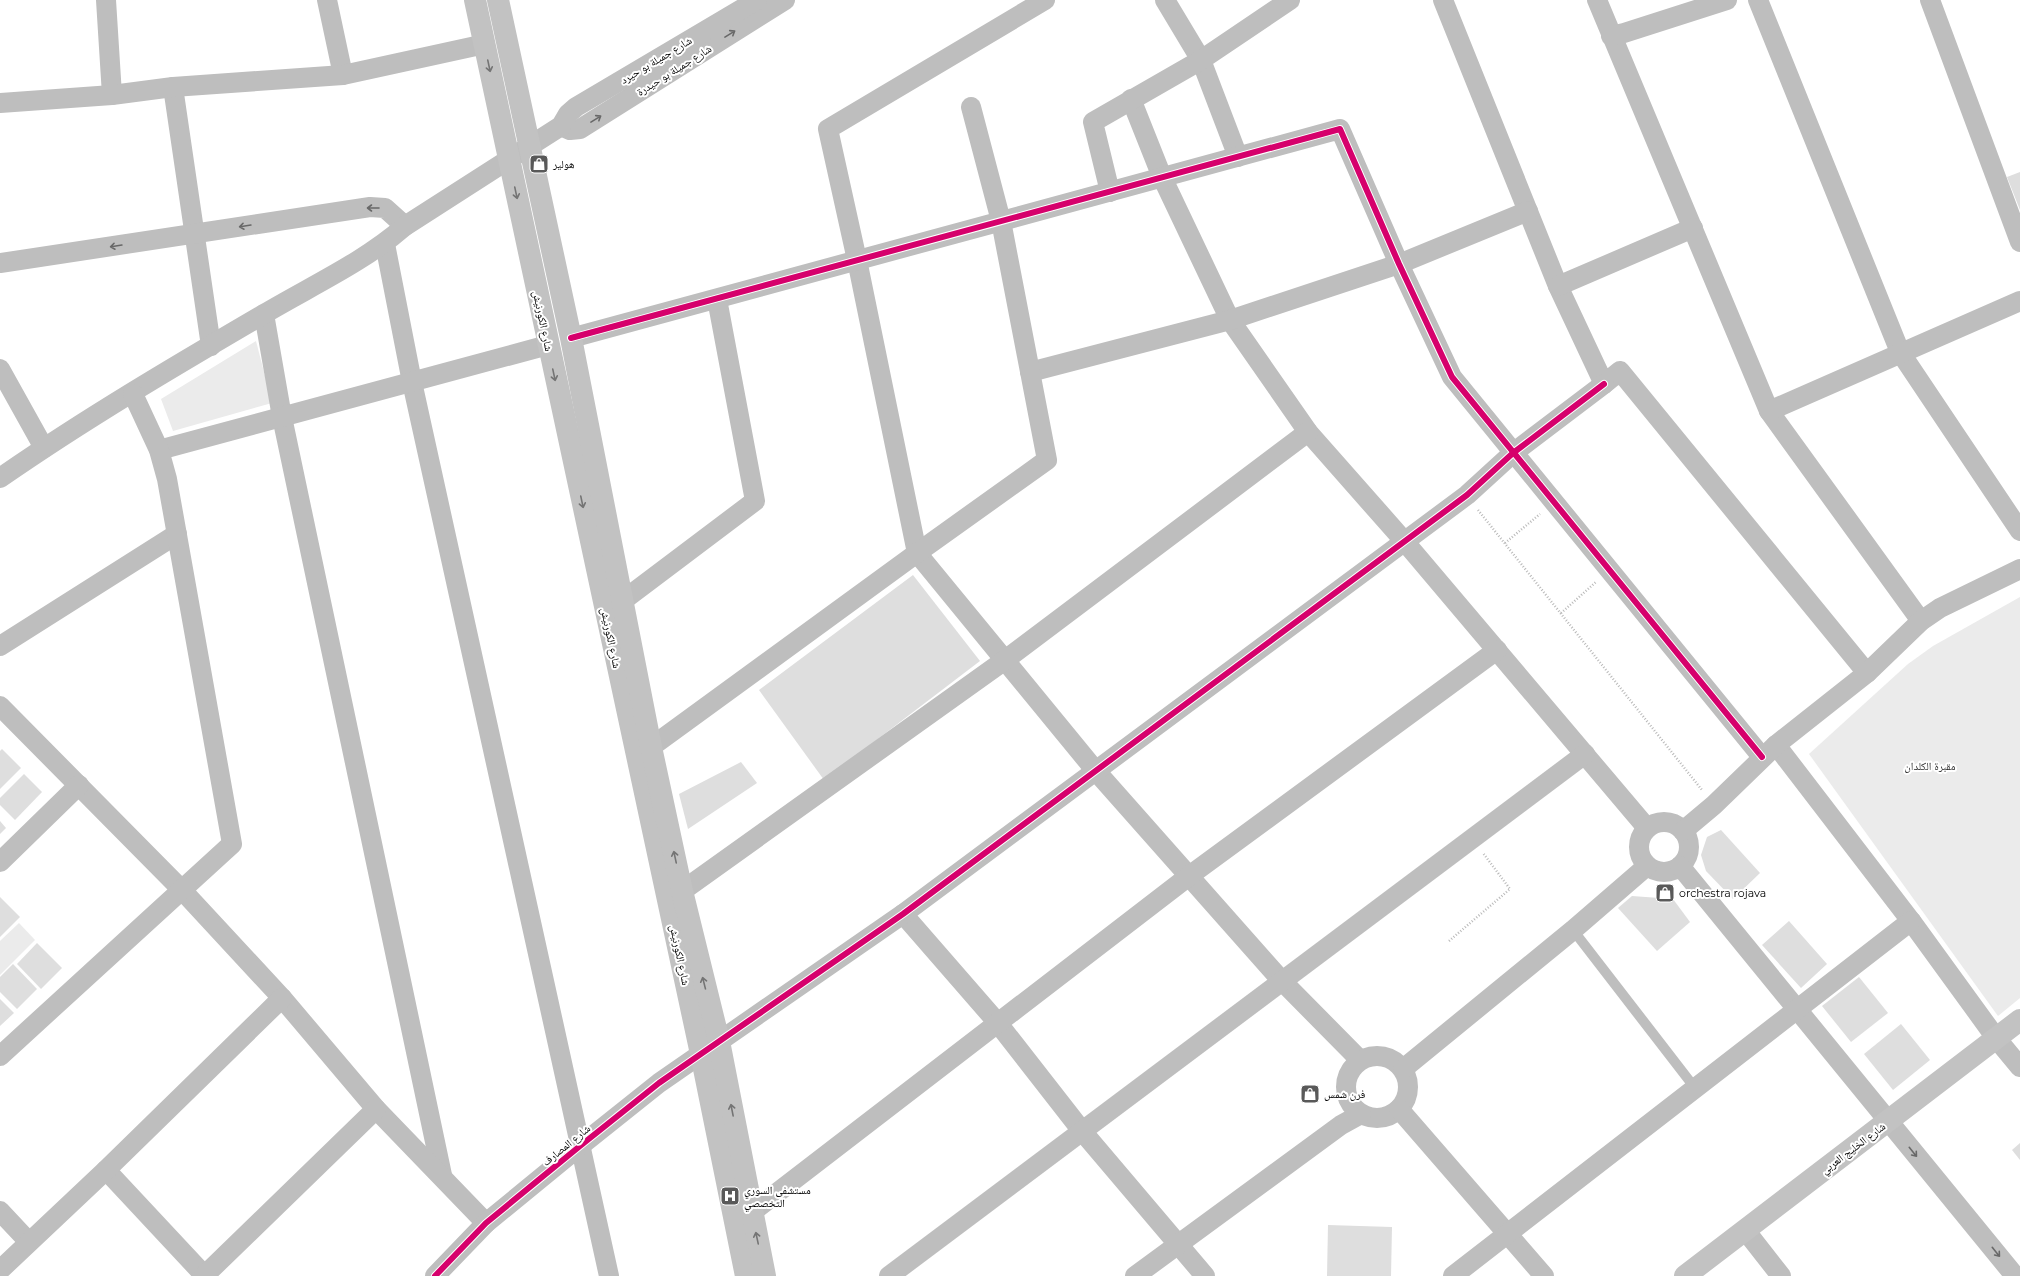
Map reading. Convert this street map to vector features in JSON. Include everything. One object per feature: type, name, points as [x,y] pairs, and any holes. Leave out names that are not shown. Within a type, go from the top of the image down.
[{"type":"street","points":[[106,0],[112,95]]},
{"type":"street","points":[[327,0],[343,75]]},
{"type":"street","name":"شارع الكورنيش","points":[[475,0],[701,1054],[746,1276]]},
{"type":"street","name":"شارع الكورنيش","points":[[498,0],[571,338],[621,602],[651,747],[682,891],[719,1041],[765,1276]]},
{"type":"street","name":"شارع جميلة بو حيرد","points":[[561,126],[568,114],[576,107],[757,0]]},
{"type":"street","name":"شارع جميلة بو حيدرة","points":[[561,126],[570,130],[580,129],[785,0]]},
{"type":"street","points":[[1045,0],[828,129],[857,260],[917,553],[1095,770],[1281,980],[1360,1060]]},
{"type":"street","points":[[1164,0],[1201,60],[1238,157]]},
{"type":"street","points":[[1110,192],[1093,122],[1201,60],[1290,0]]},
{"type":"street","points":[[1443,0],[1558,286],[1604,384]]},
{"type":"street","points":[[1597,0],[1769,411],[1921,621]]},
{"type":"street","points":[[1611,36],[1727,0]]},
{"type":"street","points":[[1758,0],[1900,352],[2020,531]]},
{"type":"street","points":[[1930,0],[2020,242]]},
{"type":"street","points":[[0,103],[112,95],[173,87],[343,75],[484,44]]},
{"type":"street","points":[[173,87],[211,346]]},
{"type":"street","points":[[1131,99],[1162,177],[1230,320],[1308,432],[1405,542],[1647,828]]},
{"type":"street","points":[[651,747],[1047,460],[1001,221],[971,107]]},
{"type":"street","points":[[0,478],[44,448],[211,346],[384,244],[405,226],[561,126]]},
{"type":"street","points":[[571,338],[1340,129],[1399,264],[1452,377],[1609,570],[1769,750],[1911,921],[1996,1038],[2020,1067]]},
{"type":"street","points":[[0,263],[370,207],[385,208],[397,217],[405,226]]},
{"type":"street","points":[[1030,372],[1230,320],[1399,264],[1528,210]]},
{"type":"street","points":[[1558,286],[1693,228]]},
{"type":"street","points":[[384,244],[412,382],[609,1276]]},
{"type":"street","points":[[621,602],[754,501],[717,299]]},
{"type":"street","points":[[1769,411],[1900,352],[2020,301]]},
{"type":"street","points":[[264,314],[282,417],[442,1175]]},
{"type":"street","points":[[159,450],[548,345]]},
{"type":"street","points":[[0,369],[44,448]]},
{"type":"street","name":"شارع المصارف","points":[[435,1276],[486,1224],[659,1083],[904,914],[1095,770],[1467,495],[1513,453],[1620,371],[1867,673]]},
{"type":"street","points":[[0,1056],[232,844],[167,479],[159,450],[133,394]]},
{"type":"street","points":[[682,891],[1005,660],[1308,432]]},
{"type":"street","points":[[0,646],[177,534]]},
{"type":"street","points":[[1683,831],[1714,805],[1769,750],[1867,673],[1921,621],[1940,608],[2020,569]]},
{"type":"street","points":[[752,1212],[997,1022],[1189,876],[1497,650]]},
{"type":"street","points":[[0,706],[181,889],[282,998],[376,1108],[442,1175],[486,1224]]},
{"type":"street","points":[[889,1276],[1281,980],[1585,754]]},
{"type":"street","points":[[0,862],[79,785]]},
{"type":"street","points":[[1665,821],[1673,823],[1683,831],[1688,841],[1689,849],[1687,856],[1680,866],[1670,871],[1662,872],[1647,866],[1642,860],[1638,845],[1640,837],[1647,828],[1658,822],[1665,821]]},
{"type":"street","points":[[1403,1069],[1573,930],[1647,866]]},
{"type":"street","points":[[1680,866],[1796,1010],[1889,1121],[2015,1276]]},
{"type":"street","points":[[904,914],[997,1022],[1082,1131],[1206,1276]]},
{"type":"street","points":[[1453,1276],[1911,921]]},
{"type":"street","points":[[0,1270],[106,1170],[282,998]]},
{"type":"street","name":"شارع الخليج العربي","points":[[1685,1276],[2020,1020]]},
{"type":"street","points":[[1374,1055],[1388,1057],[1403,1069],[1408,1086],[1407,1096],[1399,1109],[1388,1116],[1379,1118],[1361,1114],[1352,1107],[1347,1098],[1345,1087],[1347,1076],[1352,1067],[1360,1060],[1374,1055]]},
{"type":"street","points":[[106,1170],[204,1276],[376,1108]]},
{"type":"street","points":[[1399,1109],[1544,1276]]},
{"type":"street","points":[[1135,1276],[1341,1125],[1361,1114]]},
{"type":"street","points":[[0,1211],[29,1242]]},
{"type":"street","points":[[1745,1230],[1781,1276]]},
{"type":"lane","points":[[1573,930],[1695,1088]]},
{"type":"path","points":[[1467,495],[1714,805]]},
{"type":"path","points":[[1505,543],[1554,502]]},
{"type":"path","points":[[1561,613],[1609,570]]},
{"type":"path","points":[[1449,941],[1510,889],[1472,838]]},
{"type":"green space","points":[[256,341],[272,403],[173,431],[161,399]]},
{"type":"green space","name":"مقبرة الكلدان","points":[[2020,597],[2020,998],[1998,1016],[1809,754],[1908,664],[1933,646]]},
{"type":"green space","points":[[19,923],[35,940],[0,975],[0,941]]},
{"type":"building","points":[[2020,172],[2020,210],[2007,177]]},
{"type":"building","points":[[913,575],[980,661],[824,780],[759,690]]},
{"type":"building","points":[[2,749],[21,768],[0,789],[0,751]]},
{"type":"building","points":[[741,762],[757,783],[688,829],[679,794]]},
{"type":"building","points":[[24,774],[42,792],[15,820],[0,805],[0,798]]},
{"type":"building","points":[[0,821],[6,828],[0,834]]},
{"type":"building","points":[[1721,830],[1760,873],[1733,899],[1706,871],[1701,855],[1707,837]]},
{"type":"building","points":[[1632,896],[1673,899],[1690,922],[1657,951],[1618,908]]},
{"type":"building","points":[[0,897],[20,917],[0,937]]},
{"type":"building","points":[[1789,921],[1827,964],[1801,988],[1762,945]]},
{"type":"building","points":[[37,943],[62,968],[41,989],[17,964]]},
{"type":"building","points":[[13,964],[37,989],[17,1009],[0,992],[0,977]]},
{"type":"building","points":[[1859,977],[1888,1013],[1851,1042],[1822,1006]]},
{"type":"building","points":[[0,999],[14,1013],[0,1026]]},
{"type":"building","points":[[1901,1024],[1930,1060],[1893,1090],[1864,1054]]},
{"type":"building","points":[[2020,1143],[2020,1160],[2012,1150]]},
{"type":"building","points":[[1328,1225],[1392,1227],[1391,1276],[1327,1276]]},
{"type":"cycle path","points":[[571,338],[1340,129],[1399,264],[1452,377],[1762,757]]},
{"type":"cycle path","points":[[435,1276],[486,1223],[659,1083],[903,914],[1467,495],[1513,453],[1604,384]]},
{"type":"place","name":"هولير","points":[[539,164]]},
{"type":"place","name":"orchestra rojava","points":[[1665,893]]},
{"type":"place","name":"فرن شمس","points":[[1310,1094]]},
{"type":"place","name":"مستشفى السوري التخصصي","points":[[730,1196]]}]
